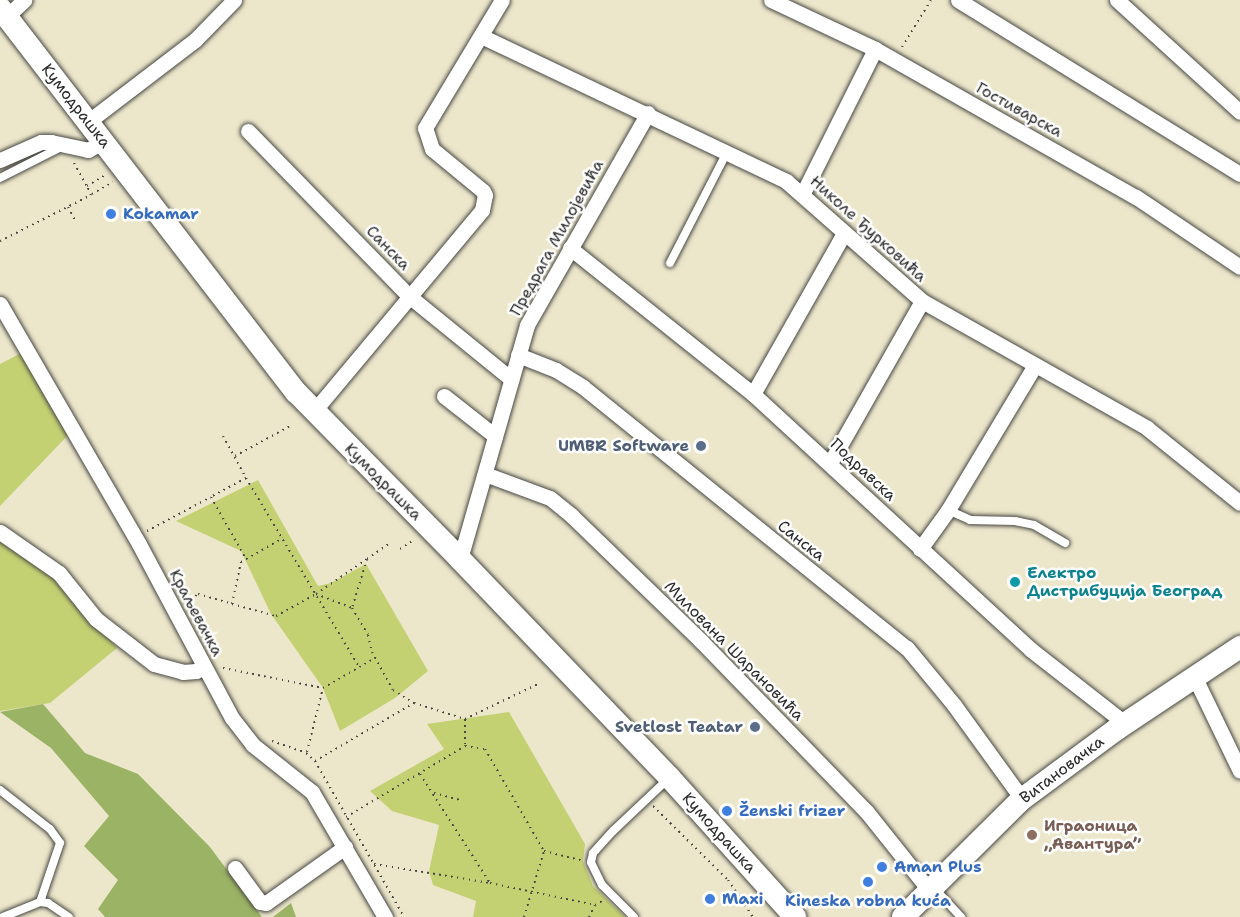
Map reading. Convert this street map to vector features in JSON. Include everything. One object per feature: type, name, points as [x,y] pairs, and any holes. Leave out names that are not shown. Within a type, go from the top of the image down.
[{"type":"street","name":"Кумодрашка","points":[[24,0],[3,12],[285,379],[670,778],[795,917]]},
{"type":"street","points":[[89,121],[195,40],[234,0]]},
{"type":"street","name":"Гостиварска","points":[[771,0],[875,49],[1136,197],[1240,267]]},
{"type":"street","points":[[958,0],[1240,174]]},
{"type":"street","points":[[1117,0],[1240,112]]},
{"type":"street","points":[[314,411],[474,222],[484,202],[485,195],[480,187],[432,149],[425,134],[426,123],[481,36],[500,1]]},
{"type":"street","name":"Николе Ђурковића","points":[[481,36],[727,150],[786,181],[803,193],[844,233],[922,301],[1147,428],[1240,503]]},
{"type":"street","points":[[803,193],[875,49]]},
{"type":"street","name":"Предрага Милојевића","points":[[460,559],[518,354],[532,315],[648,113]]},
{"type":"street","name":"Санска","points":[[248,131],[409,296],[511,379]]},
{"type":"street","points":[[0,160],[41,142],[88,150],[104,141]]},
{"type":"street","points":[[753,394],[844,233]]},
{"type":"street","name":"Подравска","points":[[570,248],[753,394],[1030,649],[1126,724]]},
{"type":"street","points":[[830,463],[922,301]]},
{"type":"street","name":"Краљевачка","points":[[0,304],[5,322],[139,544],[203,667],[242,733],[267,757],[312,792],[382,916]]},
{"type":"street","name":"Санска","points":[[518,354],[556,370],[583,387],[907,648],[954,705],[1022,799]]},
{"type":"street","points":[[920,549],[948,510],[1035,365]]},
{"type":"street","points":[[444,396],[495,436]]},
{"type":"street","name":"Милована Шарановића","points":[[485,474],[550,498],[573,516],[701,641],[866,811],[931,889]]},
{"type":"street","points":[[0,532],[59,573],[96,619],[154,664],[183,672],[196,671],[203,667]]},
{"type":"street","name":"Витановачка","points":[[903,917],[1022,799],[1126,724],[1240,647]]},
{"type":"street","points":[[1195,678],[1240,771]]},
{"type":"street","points":[[235,868],[260,902],[266,903],[345,848]]},
{"type":"lane","points":[[0,178],[65,146]]},
{"type":"lane","points":[[670,263],[727,150]]},
{"type":"lane","points":[[948,510],[970,520],[1016,521],[1034,525],[1065,543]]},
{"type":"lane","points":[[634,917],[602,885],[591,862],[593,853],[670,778]]},
{"type":"lane","points":[[0,790],[50,829],[60,843],[40,902]]},
{"type":"lane","points":[[931,889],[962,917]]},
{"type":"lane","points":[[3,917],[40,902],[48,903],[69,917]]},
{"type":"path","points":[[906,41],[931,0]]},
{"type":"path","points":[[77,166],[91,195]]},
{"type":"path","points":[[87,186],[106,175]]},
{"type":"path","points":[[0,241],[117,180]]},
{"type":"path","points":[[68,207],[75,220]]},
{"type":"path","points":[[234,457],[290,426]]},
{"type":"path","points":[[223,436],[359,667]]},
{"type":"path","points":[[139,536],[246,478]]},
{"type":"path","points":[[211,497],[246,559]]},
{"type":"path","points":[[232,604],[241,562],[283,538]]},
{"type":"path","points":[[400,549],[410,540]]},
{"type":"path","points":[[179,608],[198,594],[276,616],[316,594],[391,542]]},
{"type":"path","points":[[352,608],[367,559]]},
{"type":"path","points":[[316,594],[352,608],[368,635],[375,658],[393,690],[414,703],[465,719],[538,684]]},
{"type":"path","points":[[220,668],[323,688],[375,658]]},
{"type":"path","points":[[306,753],[323,688]]},
{"type":"path","points":[[404,917],[315,761],[414,703]]},
{"type":"path","points":[[465,719],[465,746]]},
{"type":"path","points":[[346,817],[465,746],[485,749],[544,851],[591,862]]},
{"type":"path","points":[[419,773],[490,883]]},
{"type":"path","points":[[432,793],[463,801]]},
{"type":"path","points":[[647,799],[728,880],[753,917]]},
{"type":"path","points":[[524,917],[544,851]]},
{"type":"path","points":[[373,864],[490,883],[595,904],[612,896]]},
{"type":"path","points":[[589,917],[595,904]]},
{"type":"green space","points":[[27,350],[73,430],[0,506],[0,364]]},
{"type":"green space","points":[[258,480],[318,586],[331,583],[366,564],[428,671],[395,698],[340,731],[323,688],[271,614],[241,551],[176,521]]},
{"type":"green space","points":[[0,539],[52,576],[117,648],[50,703],[0,711]]},
{"type":"green space","points":[[43,704],[85,753],[138,774],[210,847],[262,917],[105,917],[98,909],[118,880],[84,846],[109,816],[51,748],[0,712]]},
{"type":"green space","points":[[509,712],[585,844],[583,861],[593,886],[625,917],[473,917],[476,901],[433,885],[429,871],[439,825],[392,811],[370,791],[444,749],[427,724]]},
{"type":"green space","points":[[291,903],[296,917],[273,917]]},
{"type":"place","name":"Kokamar","points":[[111,214]]},
{"type":"place","name":"UMBR Software","points":[[701,446]]},
{"type":"place","name":"Електро Дистрибуција Београд","points":[[1015,582]]},
{"type":"place","name":"Svetlost Teatar","points":[[755,727]]},
{"type":"place","name":"Ženski frizer","points":[[727,811]]},
{"type":"place","name":"Играоница „Авантура”","points":[[1032,835]]},
{"type":"place","name":"Aman Plus","points":[[882,867]]},
{"type":"place","name":"Kineska robna kuća","points":[[868,882]]},
{"type":"place","name":"Maxi","points":[[710,899]]}]
